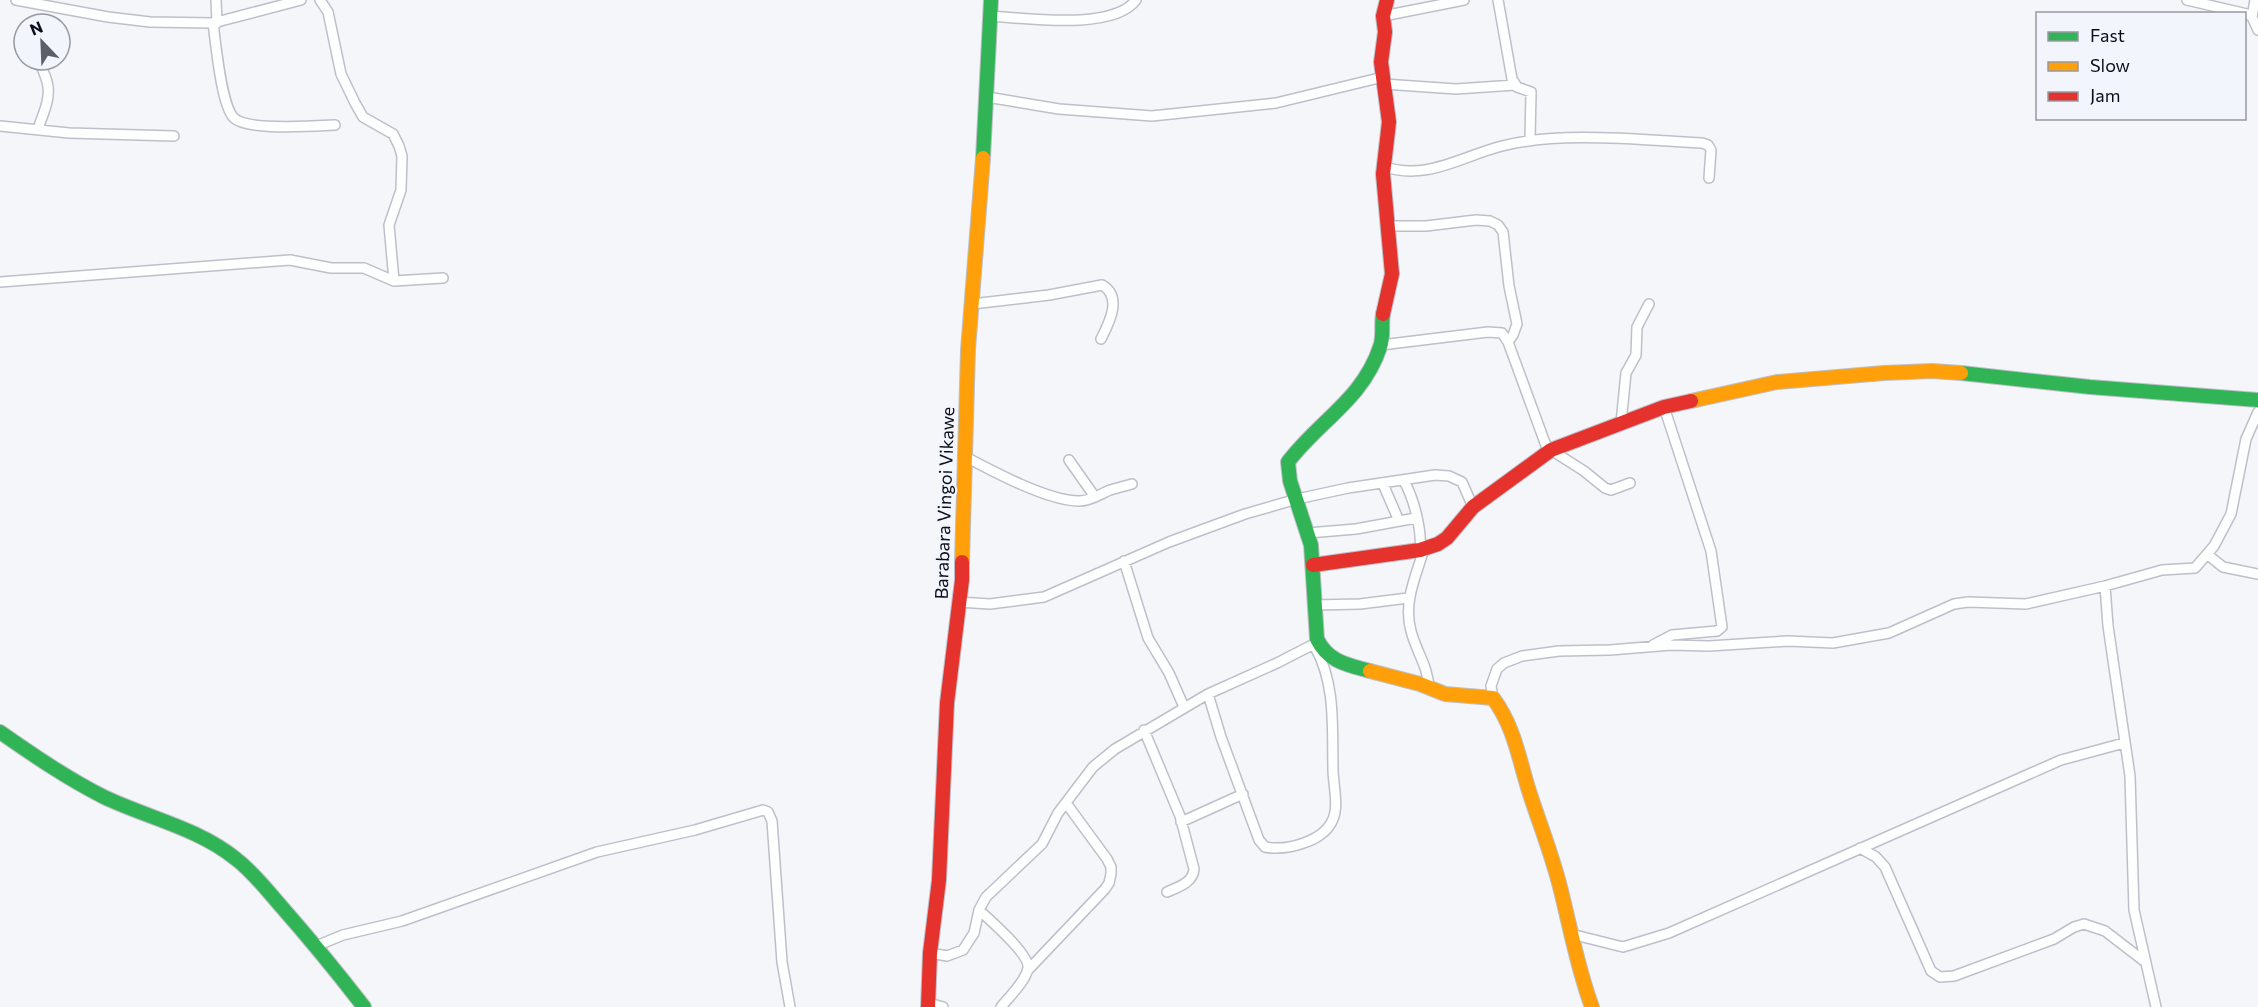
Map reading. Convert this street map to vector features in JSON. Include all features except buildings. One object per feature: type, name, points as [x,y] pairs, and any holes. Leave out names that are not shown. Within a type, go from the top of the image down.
[{"type":"street","points":[[16,0],[108,17],[150,22],[215,23],[301,0]]},
{"type":"street","points":[[216,0],[215,23],[225,102],[233,118],[242,124],[264,126],[335,125]]},
{"type":"street","points":[[320,0],[328,12],[341,74],[355,103],[363,117],[393,134],[402,156],[401,190],[388,225],[394,281]]},
{"type":"street","name":"Barabara Vingoi Vikawe","points":[[928,1005],[930,953],[939,880],[945,731],[962,580],[964,456],[992,0]]},
{"type":"street","points":[[990,16],[1077,20],[1115,16],[1126,10],[1136,0]]},
{"type":"street","points":[[1208,694],[1255,831],[1265,847],[1285,848],[1318,836],[1329,827],[1334,818],[1330,692],[1322,659],[1315,643],[1313,566],[1308,533],[1288,474],[1288,462],[1301,445],[1345,405],[1364,380],[1381,345],[1382,320],[1392,274],[1383,166],[1389,122],[1381,62],[1385,32],[1383,16],[1387,0]]},
{"type":"street","points":[[1383,16],[1464,0]]},
{"type":"street","points":[[1498,0],[1515,85]]},
{"type":"street","points":[[2187,0],[2242,12]]},
{"type":"street","points":[[2255,0],[2252,17],[2258,30]]},
{"type":"street","points":[[2246,14],[2252,17]]},
{"type":"street","points":[[39,129],[48,92],[48,85],[42,72]]},
{"type":"street","points":[[987,97],[1059,109],[1152,116],[1276,103],[1383,81],[1456,89],[1515,85],[1531,92],[1530,140]]},
{"type":"street","points":[[0,126],[69,133],[174,136]]},
{"type":"street","points":[[1383,166],[1404,172],[1420,171],[1447,165],[1500,146],[1530,140],[1599,138],[1708,145],[1711,150],[1709,178]]},
{"type":"street","points":[[1388,226],[1426,226],[1476,220],[1490,221],[1498,225],[1503,232],[1509,286],[1517,324],[1508,342]]},
{"type":"street","points":[[0,282],[290,260],[331,268],[364,268],[394,281],[442,278]]},
{"type":"street","points":[[972,304],[1102,285],[1109,291],[1113,307],[1111,319],[1101,339]]},
{"type":"street","points":[[1621,423],[1625,379],[1636,355],[1637,327],[1649,304]]},
{"type":"street","points":[[1381,345],[1488,332],[1502,333],[1508,342],[1550,451],[1584,471],[1605,488],[1611,490],[1630,483]]},
{"type":"street","points":[[1313,566],[1422,549],[1447,538],[1473,507],[1550,451],[1664,407],[1777,382],[1932,371],[1990,375],[2090,387],[2258,400]]},
{"type":"street","points":[[1651,646],[1672,635],[1718,631],[1722,627],[1711,551],[1664,407]]},
{"type":"street","points":[[1592,1007],[1577,967],[1554,863],[1526,782],[1512,730],[1501,707],[1493,698],[1491,686],[1497,669],[1504,663],[1522,656],[1559,651],[1610,651],[1651,646],[1709,646],[1788,641],[1833,643],[1888,633],[1954,604],[1968,602],[2026,604],[2162,570],[2195,568],[2208,555],[2231,514],[2246,439],[2258,412]]},
{"type":"street","points":[[964,456],[994,473],[1040,492],[1080,501],[1132,484]]},
{"type":"street","points":[[1069,460],[1095,497]]},
{"type":"street","points":[[958,602],[990,604],[1044,597],[1206,527],[1297,499],[1348,488],[1435,475],[1449,476],[1462,482],[1473,507]]},
{"type":"street","points":[[1404,481],[1411,494],[1422,549],[1408,598],[1410,629],[1427,670],[1429,688]]},
{"type":"street","points":[[1383,484],[1399,521]]},
{"type":"street","points":[[1308,533],[1356,529],[1416,518]]},
{"type":"street","points":[[2208,555],[2222,567],[2258,574]]},
{"type":"street","points":[[1124,561],[1148,638],[1169,673],[1184,707]]},
{"type":"street","points":[[2105,586],[2108,626],[2130,776],[2134,910],[2156,1007]]},
{"type":"street","points":[[1315,605],[1360,604],[1408,598]]},
{"type":"street","points":[[1315,643],[1326,655],[1337,662],[1453,695],[1493,698]]},
{"type":"street","points":[[930,953],[947,956],[963,950],[974,933],[979,910],[992,890],[1042,844],[1066,803],[1102,759],[1144,730],[1184,707],[1315,643]]},
{"type":"street","points":[[1144,730],[1181,822],[1193,874],[1187,882],[1167,892]]},
{"type":"street","points":[[0,732],[38,758],[104,797],[219,846],[254,875],[316,946],[364,1007]]},
{"type":"street","points":[[1571,934],[1623,946],[1669,933],[2061,760],[2124,743]]},
{"type":"street","points":[[1181,822],[1242,794]]},
{"type":"street","points":[[1001,1007],[1028,970],[1064,935],[1109,884],[1111,867],[1107,859],[1066,803]]},
{"type":"street","points":[[316,946],[343,935],[402,921],[597,852],[695,830],[763,810],[768,812],[772,821],[782,962],[790,1007]]},
{"type":"street","points":[[1860,848],[1876,857],[1885,867],[1931,971],[1940,977],[1954,976],[2054,939],[2084,924],[2104,931],[2144,961]]},
{"type":"street","points":[[979,910],[1026,958],[1028,970]]},
{"type":"street","points":[[928,1005],[943,1007]]},
{"type":"traffic: fast","points":[[983,158],[991,0]]},
{"type":"traffic: fast","points":[[1370,671],[1333,658],[1317,639],[1311,545],[1290,481],[1288,462],[1363,381],[1381,343],[1383,314]]},
{"type":"traffic: fast","points":[[1961,373],[2090,387],[2258,400]]},
{"type":"traffic: fast","points":[[0,732],[51,766],[104,797],[189,831],[206,839],[236,859],[248,869],[323,955],[364,1007]]},
{"type":"traffic: slow","points":[[962,562],[968,350],[983,158]]},
{"type":"traffic: slow","points":[[1691,401],[1777,382],[1884,373],[1932,371],[1961,373]]},
{"type":"traffic: slow","points":[[1370,671],[1420,684],[1445,694],[1493,698],[1506,720],[1515,743],[1559,883],[1592,1007]]},
{"type":"traffic: jam","points":[[1383,314],[1392,274],[1383,174],[1389,122],[1381,62],[1385,32],[1383,16],[1387,0]]},
{"type":"traffic: jam","points":[[1313,565],[1420,550],[1438,544],[1447,538],[1473,507],[1551,450],[1664,407],[1691,401]]},
{"type":"traffic: jam","points":[[928,1007],[930,953],[939,880],[947,703],[962,580],[962,562]]}]
